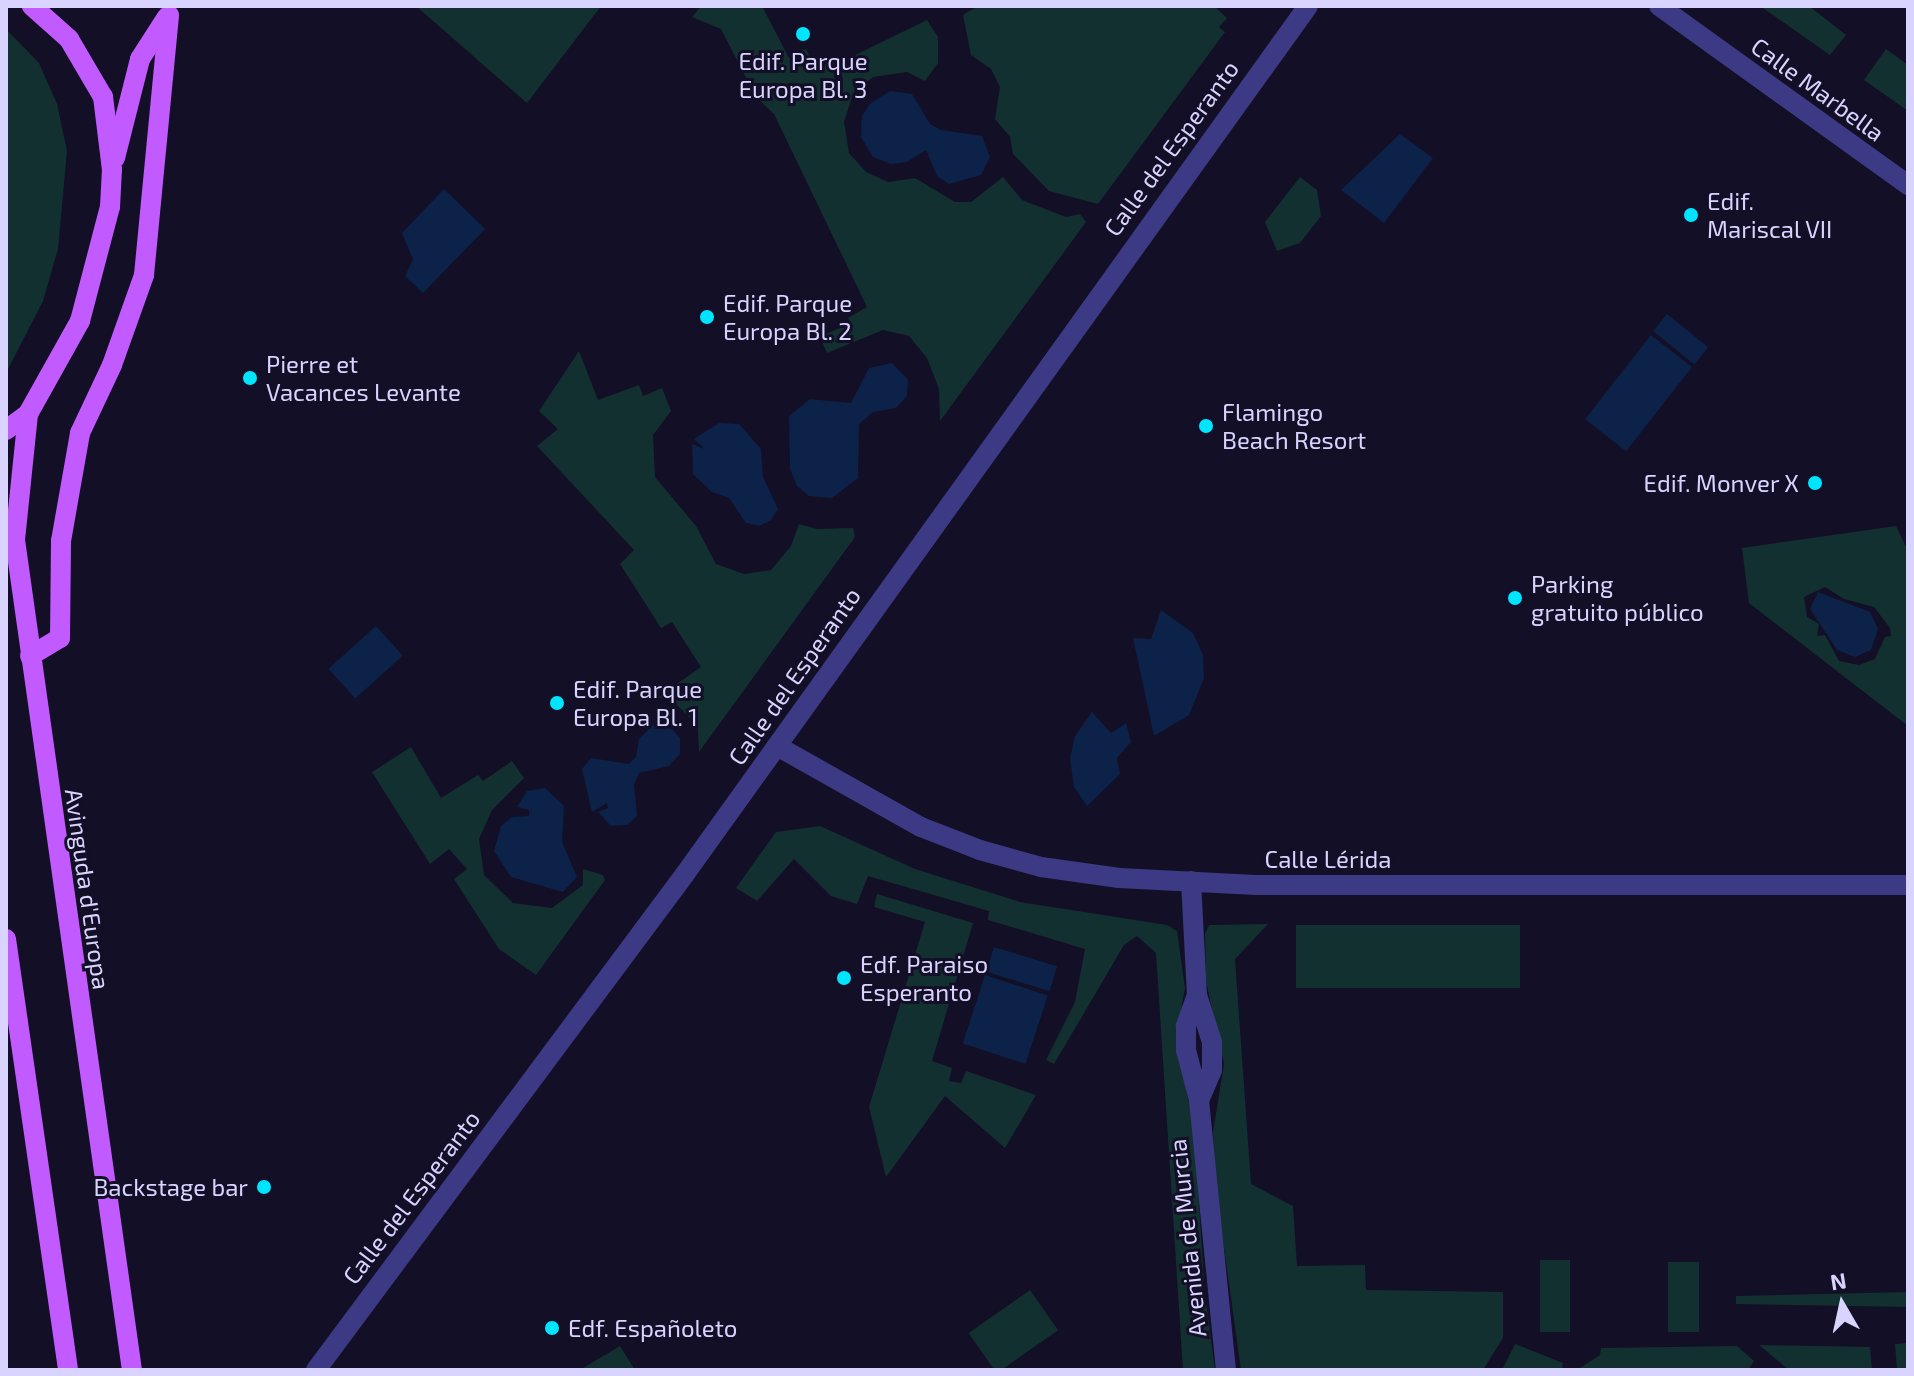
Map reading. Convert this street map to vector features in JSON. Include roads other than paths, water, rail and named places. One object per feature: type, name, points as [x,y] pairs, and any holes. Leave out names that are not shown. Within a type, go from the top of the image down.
[{"type":"main road","points":[[32,6],[69,39],[103,97],[112,170]]},
{"type":"main road","points":[[6,430],[28,414],[80,321],[108,218],[112,170],[140,59],[172,10]]},
{"type":"main road","points":[[30,656],[60,638],[61,541],[80,433],[112,365],[144,275],[172,10]]},
{"type":"main road","name":"Avinguda d'Europa","points":[[28,414],[15,540],[132,1370]]},
{"type":"main road","points":[[6,939],[68,1370]]},
{"type":"street","name":"Calle del Esperanto","points":[[316,1370],[777,746],[1308,6]]},
{"type":"street","name":"Calle Marbella","points":[[1659,6],[1908,185]]},
{"type":"street","name":"Calle Lérida","points":[[777,746],[921,827],[980,850],[1041,867],[1191,881],[1908,885]]},
{"type":"street","name":"Avenida de Murcia","points":[[1191,881],[1197,995],[1186,1026],[1186,1050],[1199,1100],[1226,1370]]},
{"type":"water","points":[[890,91],[912,94],[930,124],[941,130],[982,136],[990,157],[981,175],[949,184],[937,176],[926,150],[907,162],[891,164],[873,157],[861,137],[862,116],[870,104]]},
{"type":"water","points":[[1400,134],[1433,158],[1384,223],[1341,190]]},
{"type":"water","points":[[444,189],[485,229],[423,293],[405,276],[413,259],[402,233]]},
{"type":"water","points":[[1667,314],[1708,347],[1694,364],[1653,331]]},
{"type":"water","points":[[1651,335],[1692,367],[1626,451],[1585,419]]},
{"type":"water","points":[[892,363],[908,380],[907,396],[896,408],[873,412],[859,424],[858,478],[832,498],[809,496],[797,486],[790,469],[789,416],[810,399],[851,403],[869,368]]},
{"type":"water","points":[[719,423],[739,424],[761,449],[763,477],[778,509],[771,520],[759,526],[746,523],[729,498],[712,492],[693,474],[692,444],[705,449],[694,439]]},
{"type":"water","points":[[1818,592],[1870,612],[1878,629],[1871,650],[1855,657],[1837,650],[1810,609]]},
{"type":"water","points":[[1161,610],[1193,633],[1203,655],[1204,678],[1189,715],[1154,736],[1133,638],[1151,639]]},
{"type":"water","points":[[376,626],[403,656],[355,699],[328,669]]},
{"type":"water","points":[[1092,712],[1111,733],[1126,723],[1131,742],[1117,758],[1120,774],[1087,806],[1074,787],[1070,758],[1075,736]]},
{"type":"water","points":[[653,725],[672,729],[680,738],[680,754],[669,766],[639,773],[634,785],[637,816],[627,825],[611,826],[598,812],[608,808],[607,803],[592,812],[582,769],[591,758],[629,764],[636,757],[639,739]]},
{"type":"water","points":[[545,788],[564,806],[562,842],[577,877],[563,892],[511,877],[494,851],[501,826],[512,817],[529,816],[529,810],[517,807],[527,791]]},
{"type":"water","points":[[994,947],[1057,966],[1050,991],[986,972]]},
{"type":"water","points":[[985,975],[1048,995],[1026,1064],[963,1043]]},
{"type":"place","name":"Edif. Parque Europa Bl. 3","points":[[803,34]]},
{"type":"place","name":"Edif. Mariscal VII","points":[[1691,215]]},
{"type":"place","name":"Edif. Parque Europa Bl. 2","points":[[707,317]]},
{"type":"place","name":"Pierre et Vacances Levante","points":[[250,378]]},
{"type":"place","name":"Flamingo Beach Resort","points":[[1206,426]]},
{"type":"place","name":"Edif. Monver X","points":[[1815,483]]},
{"type":"place","name":"Parking gratuito público","points":[[1515,598]]},
{"type":"place","name":"Edif. Parque Europa Bl. 1","points":[[557,703]]},
{"type":"place","name":"Edf. Paraiso Esperanto","points":[[844,978]]},
{"type":"place","name":"Backstage bar","points":[[264,1187]]},
{"type":"place","name":"Edf. Españoleto","points":[[552,1328]]}]
